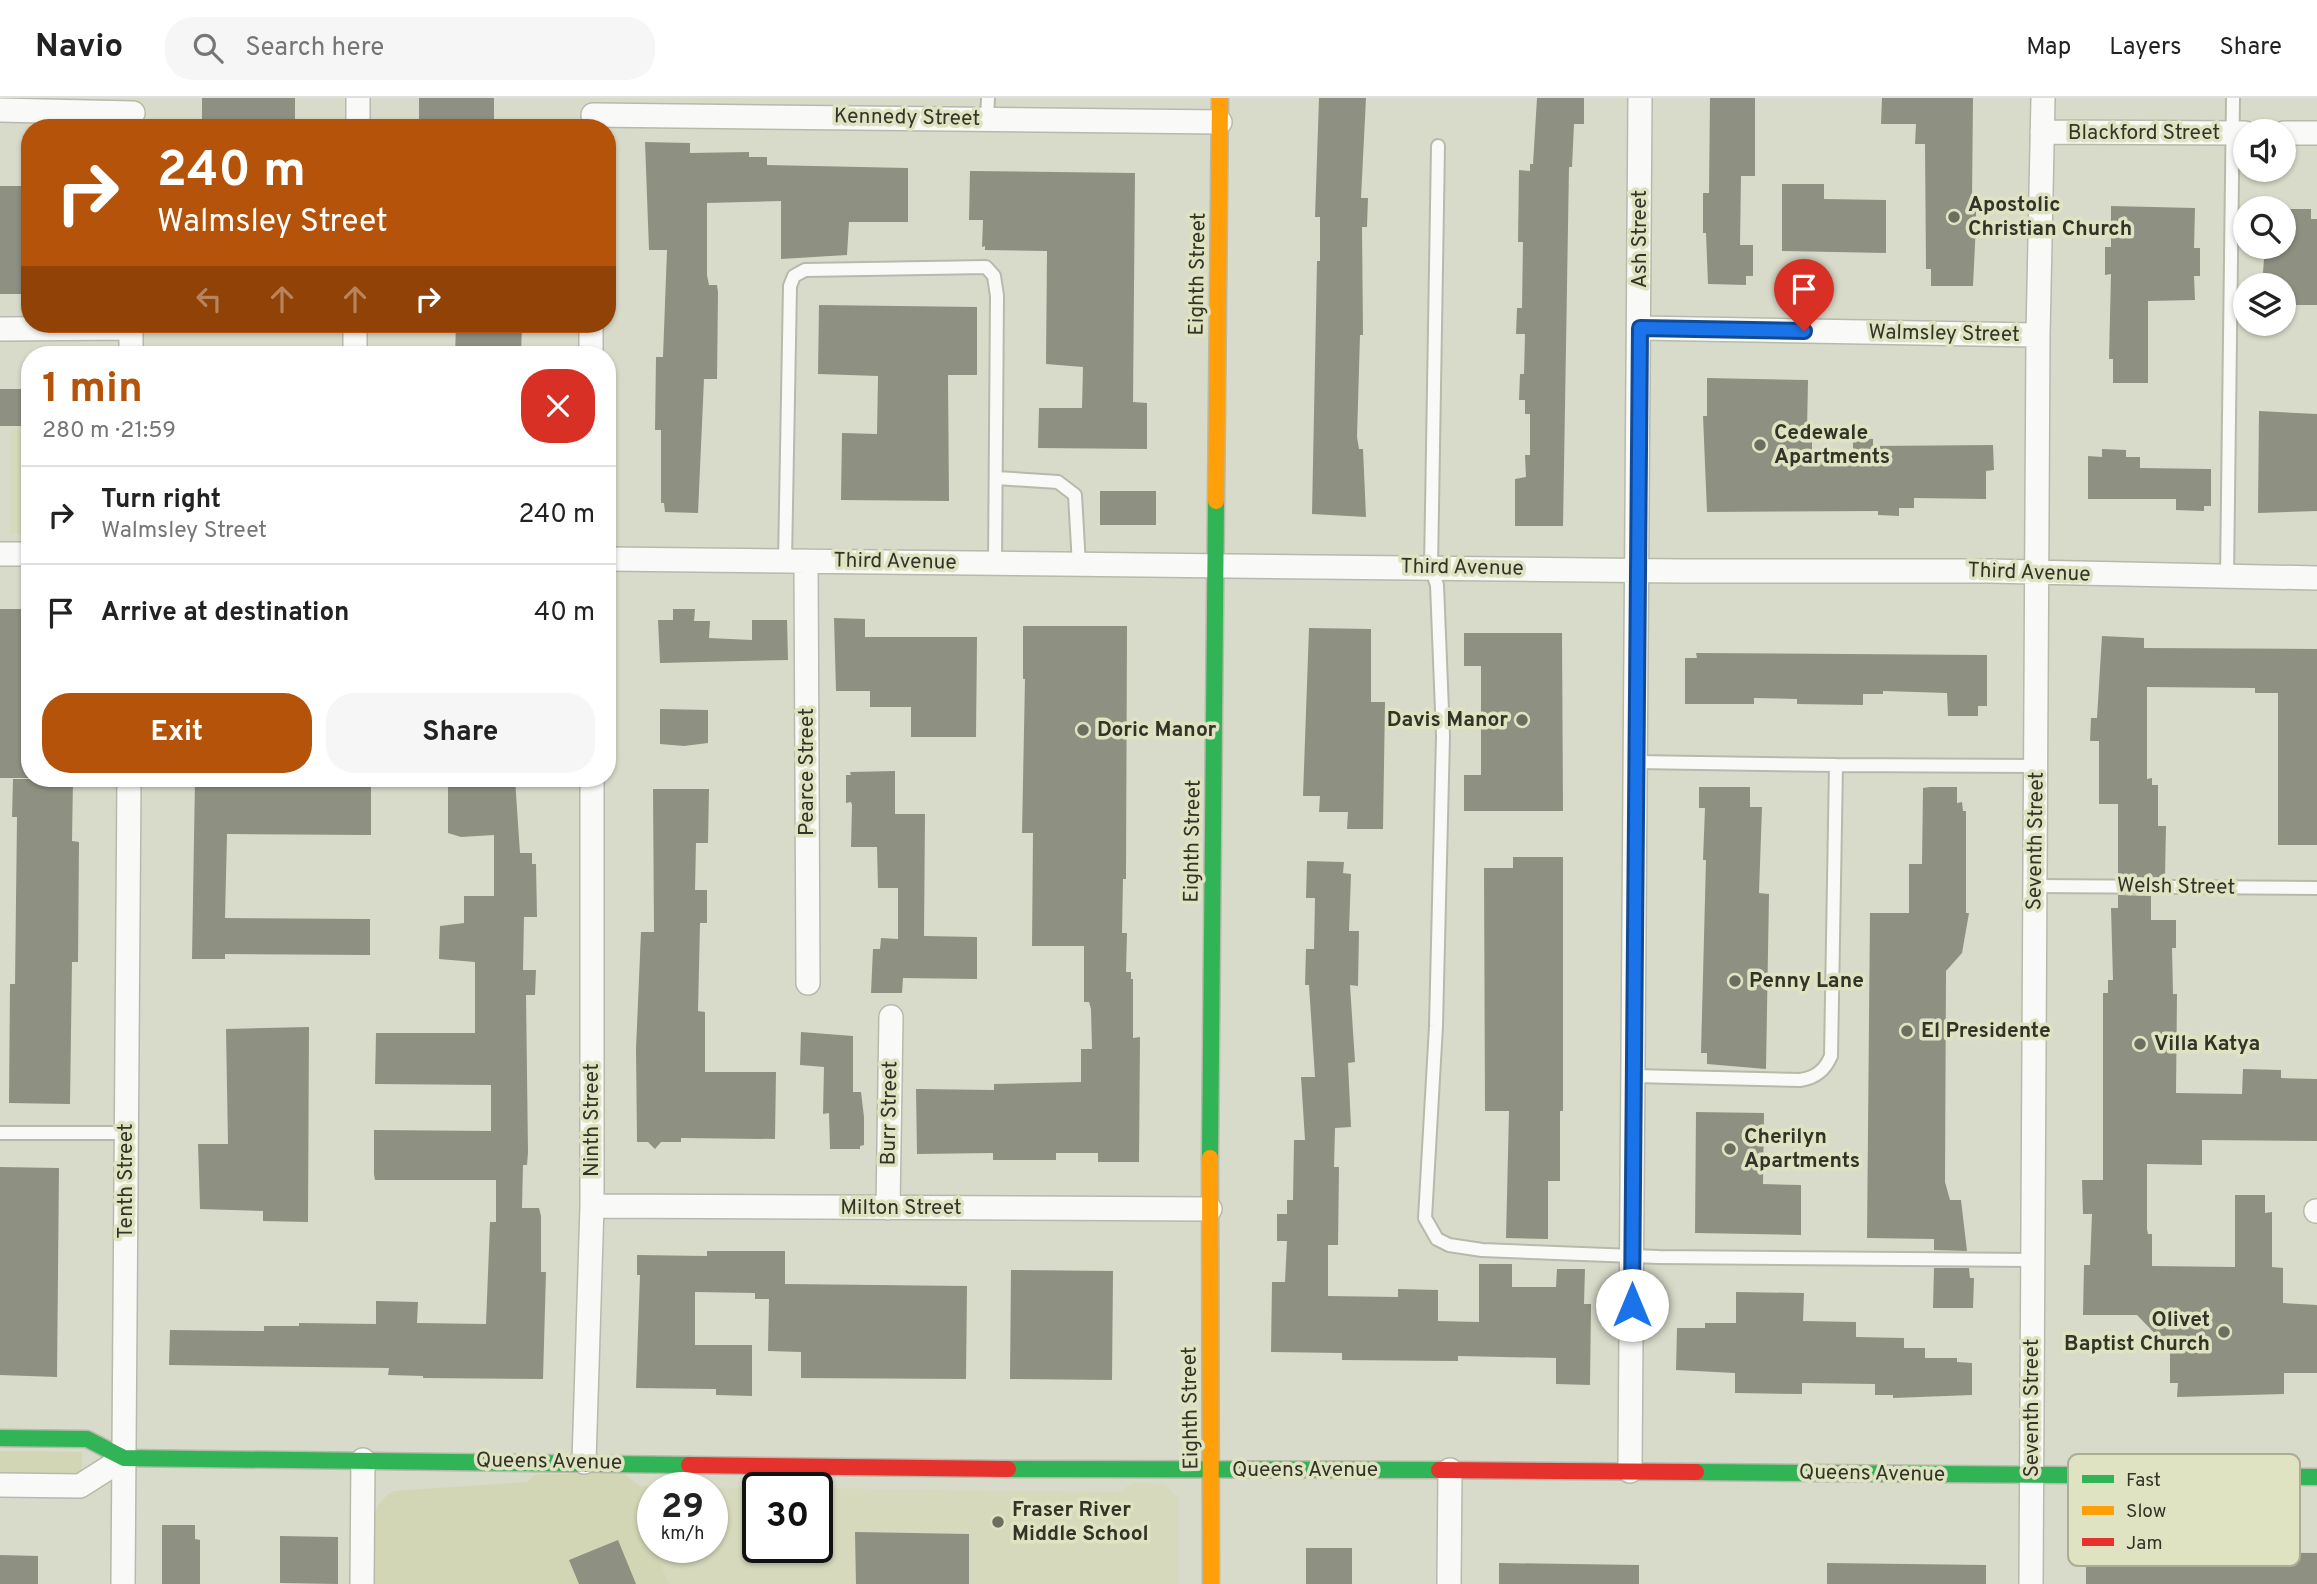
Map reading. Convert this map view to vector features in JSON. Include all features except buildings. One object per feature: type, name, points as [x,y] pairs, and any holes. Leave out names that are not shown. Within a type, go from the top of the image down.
[{"type":"street","points":[[358,98],[358,119]]},
{"type":"street","name":"Eighth Street","points":[[1211,1584],[1213,1471],[1210,1209],[1220,98]]},
{"type":"street","name":"Ash Street","points":[[1630,1471],[1640,98]]},
{"type":"street","name":"Seventh Street","points":[[2031,1584],[2038,335],[2042,98]]},
{"type":"street","name":"Kennedy Street","points":[[593,113],[988,108],[1220,122]]},
{"type":"street","points":[[0,110],[133,113]]},
{"type":"street","name":"Blackford Street","points":[[2042,132],[2233,133]]},
{"type":"street","points":[[2296,133],[2317,133]]},
{"type":"street","name":"Walmsley Street","points":[[1640,328],[2038,335]]},
{"type":"street","points":[[0,329],[21,329]]},
{"type":"street","points":[[0,554],[21,554]]},
{"type":"street","name":"Third Avenue","points":[[616,559],[2317,578]]},
{"type":"street","name":"Pearce Street","points":[[796,561],[808,983]]},
{"type":"street","name":"Tenth Street","points":[[124,1584],[129,787]]},
{"type":"street","name":"Ninth Street","points":[[584,1462],[592,1206],[592,787]]},
{"type":"street","name":"Burr Street","points":[[888,1208],[891,1017]]},
{"type":"street","name":"Milton Street","points":[[592,1206],[1210,1209]]},
{"type":"street","name":"Queens Avenue","points":[[0,1438],[87,1439],[124,1458],[1213,1471],[1450,1470],[2068,1475]]},
{"type":"street","points":[[0,1485],[80,1486],[124,1458]]},
{"type":"street","points":[[362,1584],[363,1460]]},
{"type":"street","points":[[1448,1584],[1450,1470]]},
{"type":"lane","points":[[2233,98],[2237,119]]},
{"type":"lane","points":[[1438,146],[1431,568],[1437,585],[1443,736],[1436,1026],[1425,1218],[1437,1239],[1449,1245],[1632,1256],[2033,1260]]},
{"type":"lane","points":[[2227,577],[2238,182]]},
{"type":"lane","points":[[796,561],[790,286],[794,276],[805,270],[986,267],[994,276],[997,296],[995,564]]},
{"type":"lane","points":[[997,478],[1058,482],[1075,495],[1079,565]]},
{"type":"lane","points":[[1636,762],[2037,766]]},
{"type":"lane","points":[[1633,1076],[1800,1080],[1818,1074],[1827,1065],[1831,1056],[1836,765]]},
{"type":"lane","name":"Welsh Street","points":[[2036,886],[2317,888]]},
{"type":"lane","points":[[0,1133],[126,1133]]},
{"type":"shaded area","points":[[10,430],[21,430],[21,534],[10,534]]},
{"type":"shaded area","points":[[0,1451],[82,1452],[82,1475],[0,1475]]},
{"type":"shaded area","points":[[622,1473],[637,1484],[637,1563],[660,1563],[669,1584],[373,1584],[373,1519],[384,1498],[394,1491],[527,1482],[536,1474]]},
{"type":"shaded area","name":"Fraser River Middle School","points":[[1133,1482],[1164,1484],[1178,1498],[1178,1584],[669,1584],[660,1563],[728,1563],[728,1487],[742,1488],[742,1563],[833,1563],[833,1488],[1119,1492]]},
{"type":"traffic: fast","points":[[1210,1158],[1216,501]]},
{"type":"traffic: fast","points":[[0,1438],[87,1439],[124,1458],[689,1465]]},
{"type":"traffic: fast","points":[[1008,1469],[1439,1470]]},
{"type":"traffic: fast","points":[[1696,1472],[2068,1475]]},
{"type":"traffic: fast","points":[[2300,1477],[2317,1477]]},
{"type":"traffic: slow","points":[[1216,501],[1220,98]]},
{"type":"traffic: slow","points":[[1210,1158],[1211,1584]]},
{"type":"traffic: jam","points":[[689,1465],[1008,1469]]},
{"type":"traffic: jam","points":[[1439,1470],[1696,1472]]},
{"type":"place","name":"Apostolic Christian Church","points":[[1954,217]]},
{"type":"place","name":"Cedewale Apartments","points":[[1760,445]]},
{"type":"place","name":"Davis Manor","points":[[1522,720]]},
{"type":"place","name":"Doric Manor","points":[[1083,730]]},
{"type":"place","name":"Penny Lane","points":[[1735,981]]},
{"type":"place","name":"El Presidente","points":[[1907,1031]]},
{"type":"place","name":"Villa Katya","points":[[2140,1044]]},
{"type":"place","name":"Cherilyn Apartments","points":[[1730,1149]]},
{"type":"place","name":"Olivet Baptist Church","points":[[2224,1332]]},
{"type":"place","name":"Fraser River Middle School","points":[[998,1522]]},
{"type":"route","points":[[1632,1305],[1640,328],[1804,331]]}]
